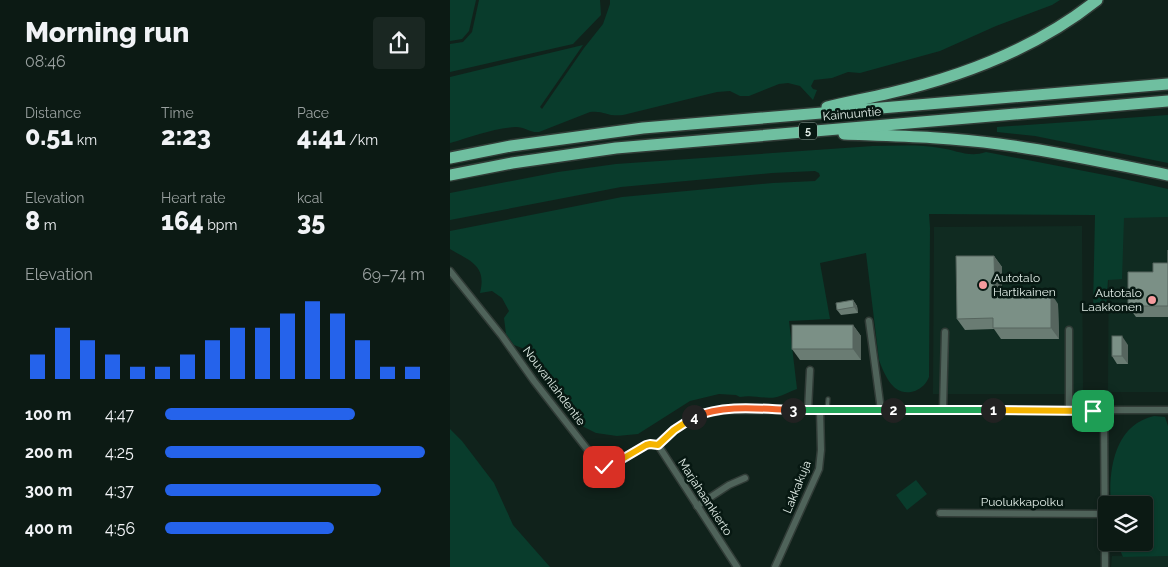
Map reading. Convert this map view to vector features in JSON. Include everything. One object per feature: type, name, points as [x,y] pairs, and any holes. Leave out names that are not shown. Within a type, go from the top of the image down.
[{"type":"highway","points":[[788,116],[891,93],[954,75],[997,59],[1072,19],[1097,0]]},
{"type":"highway","name":"Kainuuntie","points":[[450,158],[577,136],[643,128],[1168,84]]},
{"type":"highway","name":"Kainuuntie","points":[[450,175],[512,163],[597,151],[784,133],[1168,101]]},
{"type":"highway","points":[[784,133],[924,136],[961,139],[1049,152],[1168,175]]},
{"type":"street","name":"Nouvanlahdentie","points":[[450,271],[502,336],[534,381],[598,463],[604,467],[612,465],[646,445],[658,445]]},
{"type":"street","points":[[870,321],[881,410]]},
{"type":"street","points":[[1069,330],[1069,410]]},
{"type":"street","points":[[943,409],[945,332]]},
{"type":"street","points":[[808,410],[810,370]]},
{"type":"street","points":[[658,445],[684,423],[713,411],[738,409],[824,411],[943,409],[1168,410]]},
{"type":"street","name":"Lakkakuja","points":[[775,567],[819,469],[824,411]]},
{"type":"street","points":[[1104,411],[1105,496]]},
{"type":"street","name":"Marjahaankierto","points":[[658,445],[737,567]]},
{"type":"street","points":[[697,506],[730,485],[745,478]]},
{"type":"street","name":"Puolukkapolku","points":[[940,513],[1098,514]]},
{"type":"street","points":[[1105,551],[1105,567]]},
{"type":"lane","points":[[722,121],[723,139]]},
{"type":"lane","points":[[824,411],[828,399]]},
{"type":"shaded area","points":[[450,0],[476,0],[469,31],[462,39],[450,41]]},
{"type":"shaded area","points":[[479,0],[600,0],[601,15],[573,44],[450,72],[450,44],[463,42],[472,32]]},
{"type":"shaded area","points":[[610,0],[1060,0],[940,51],[860,73],[848,72],[832,78],[814,80],[811,86],[817,90],[813,100],[800,86],[788,83],[779,84],[749,96],[740,96],[730,91],[717,92],[623,115],[590,112],[539,132],[519,127],[499,129],[450,143],[450,77],[583,45],[540,107],[542,109],[603,24]]},
{"type":"shaded area","points":[[1168,115],[1168,163],[1035,136],[997,132],[997,127]]},
{"type":"shaded area","points":[[873,146],[923,146],[968,154],[986,152],[1168,189],[1168,217],[1124,218],[1122,279],[1108,280],[1106,309],[1093,309],[1095,215],[929,214],[929,377],[920,389],[908,392],[901,391],[887,379],[881,366],[866,253],[820,263],[830,319],[789,321],[797,389],[772,398],[719,394],[690,401],[638,434],[617,436],[596,433],[580,425],[569,415],[534,362],[522,348],[514,345],[506,334],[504,318],[509,311],[502,298],[492,291],[480,293],[482,284],[479,270],[470,261],[450,249],[450,231],[622,197],[815,181],[820,176],[815,171],[772,173],[621,187],[450,220],[450,193],[558,172],[616,164]]},
{"type":"shaded area","points":[[1109,216],[1168,216],[1168,392],[1108,392]]},
{"type":"shaded area","points":[[1082,226],[1083,394],[933,394],[934,227]]},
{"type":"shaded area","points":[[1154,416],[1165,417],[1168,426],[1168,556],[1123,557],[1120,551],[1153,551],[1153,496],[1110,496],[1111,478],[1116,451],[1130,429],[1141,421]]},
{"type":"shaded area","points":[[450,429],[462,441],[494,483],[513,525],[550,567],[450,567]]},
{"type":"shaded area","points":[[916,480],[927,494],[907,510],[896,495]]},
{"type":"shaded area","points":[[1168,554],[1168,567],[1111,567],[1112,556]]},
{"type":"building","name":"Autotalo Hartikainen","points":[[956,256],[994,256],[995,294],[1051,293],[1051,328],[993,328],[993,318],[957,319]]},
{"type":"building","points":[[1153,263],[1168,263],[1168,306],[1128,306],[1128,272],[1153,272]]},
{"type":"building","points":[[853,300],[854,307],[837,310],[836,303]]},
{"type":"building","points":[[792,325],[853,325],[853,349],[792,349]]},
{"type":"building","points":[[1112,336],[1122,336],[1122,356],[1112,356]]},
{"type":"place","name":"Autotalo Hartikainen","points":[[983,285]]},
{"type":"place","name":"Autotalo Laakkonen","points":[[1152,300]]},
{"type":"route","points":[[604,467],[612,465],[646,445],[658,445],[684,423],[694,417],[713,411],[738,409],[820,411],[943,409],[1093,411]]}]
